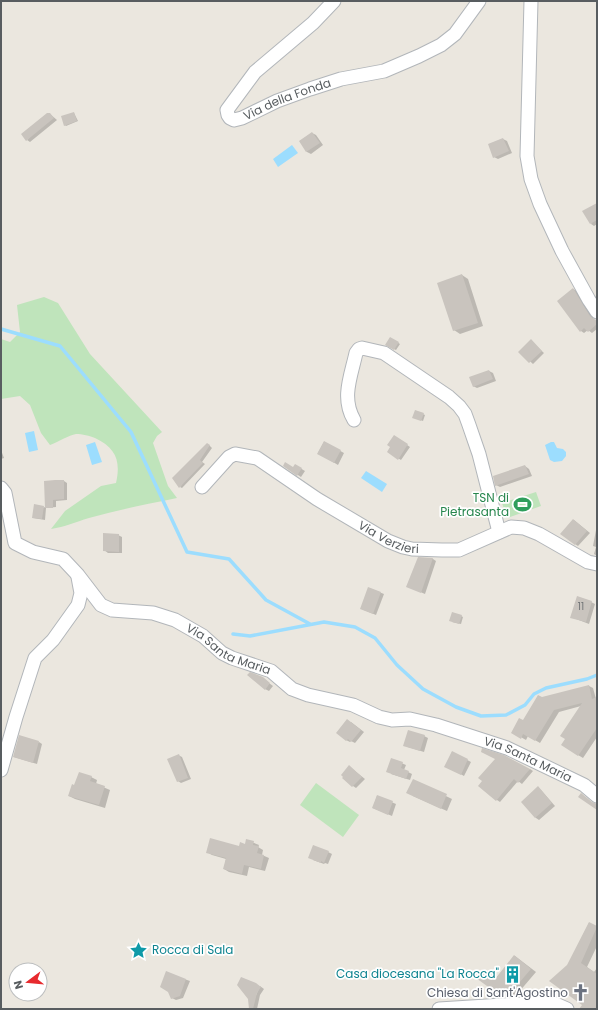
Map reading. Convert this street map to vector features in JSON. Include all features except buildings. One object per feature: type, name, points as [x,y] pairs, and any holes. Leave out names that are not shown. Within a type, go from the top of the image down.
[{"type":"street","name":"Via della Fonda","points":[[334,1],[313,23],[255,72],[227,110],[230,118],[234,120],[242,118],[277,101],[310,89],[341,79],[384,71],[419,56],[441,45],[455,34],[479,1]]},
{"type":"street","points":[[531,1],[527,156],[531,179],[540,204],[562,251],[597,312]]},
{"type":"street","points":[[354,420],[348,407],[347,391],[356,352],[362,348],[384,353],[448,397],[459,406],[465,414],[479,454],[498,532]]},
{"type":"street","name":"Via Verzieri","points":[[202,488],[229,457],[235,454],[256,458],[317,499],[388,541],[403,547],[459,550],[511,527],[524,528],[539,534],[588,562],[597,564]]},
{"type":"street","name":"Via Santa Maria","points":[[1,488],[5,493],[15,543],[33,552],[63,559],[78,575],[101,605],[112,610],[153,613],[175,620],[202,636],[222,653],[271,671],[292,688],[308,695],[353,705],[379,717],[392,720],[410,719],[436,725],[507,748],[584,785],[597,796]]},
{"type":"street","points":[[1,770],[35,658],[53,640],[78,605],[81,593],[78,575]]},
{"type":"street","points":[[439,1009],[551,1002],[567,1009]]},
{"type":"green space","points":[[44,297],[58,303],[90,354],[162,432],[157,436],[153,443],[168,486],[177,498],[111,512],[51,529],[65,511],[101,486],[116,483],[118,468],[115,456],[108,446],[93,437],[76,434],[50,445],[41,433],[30,405],[20,396],[1,399],[1,339],[10,342],[20,332],[17,305]]},
{"type":"green space","name":"TSN di Pietrasanta","points":[[536,492],[541,506],[507,518],[502,503]]},
{"type":"green space","points":[[316,783],[359,815],[343,837],[300,805]]},
{"type":"water","points":[[292,145],[298,153],[278,167],[273,159]]},
{"type":"water","points":[[34,431],[38,450],[29,452],[25,433]]},
{"type":"water","points":[[95,442],[102,462],[92,465],[86,445]]},
{"type":"water","points":[[554,442],[557,448],[563,449],[566,452],[566,456],[562,461],[554,462],[550,460],[545,445]]},
{"type":"water","points":[[366,471],[387,484],[382,492],[361,478]]},
{"type":"waterway","points":[[1,329],[60,346],[131,432],[187,552],[229,559],[266,600],[310,624]]},
{"type":"waterway","points":[[233,634],[250,636],[324,622],[355,627],[375,638],[397,665],[423,689],[456,707],[481,716],[506,715],[525,705],[534,694],[546,688],[587,679],[597,675]]},
{"type":"place","name":"TSN di Pietrasanta","points":[[522,505]]},
{"type":"place","name":"Rocca di Sala","points":[[139,950]]},
{"type":"place","name":"Casa diocesana \"La Rocca\"","points":[[512,974]]},
{"type":"place","name":"Chiesa di Sant'Agostino","points":[[581,993]]}]
